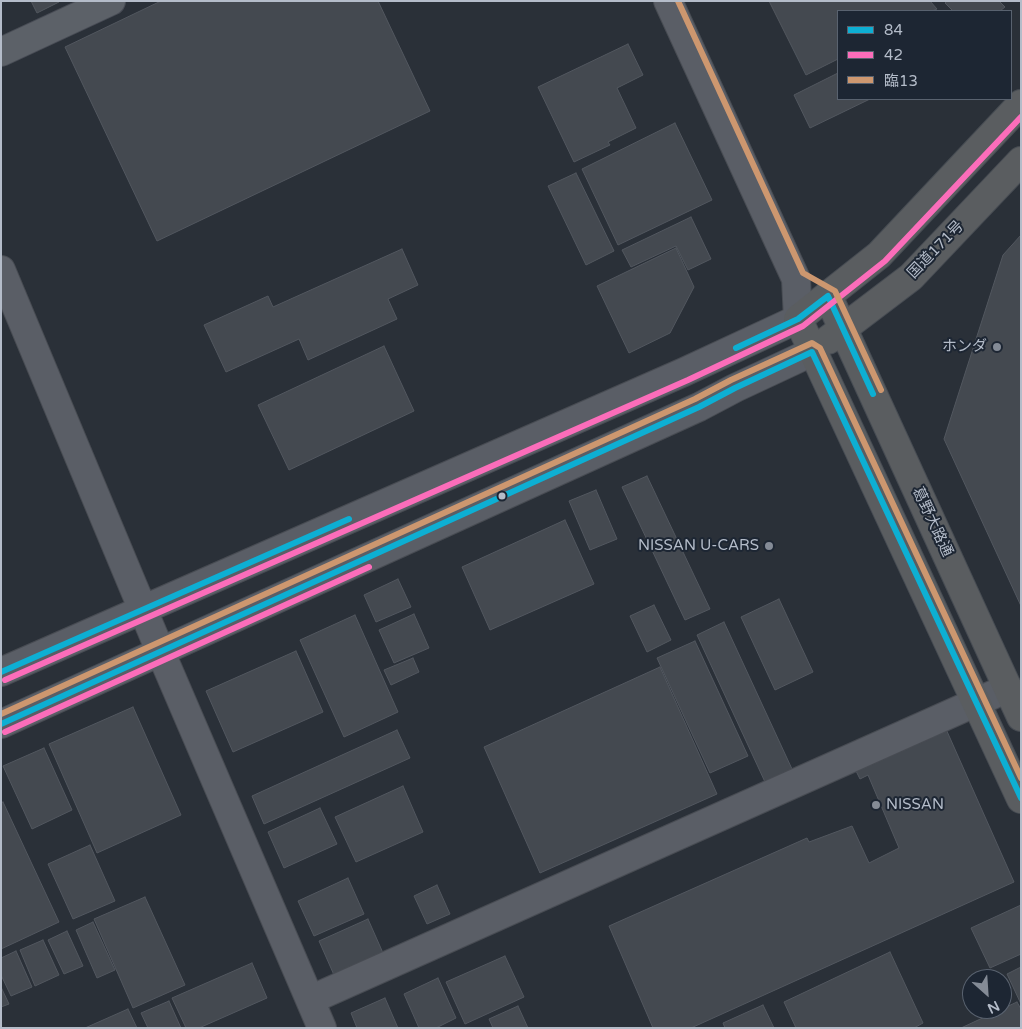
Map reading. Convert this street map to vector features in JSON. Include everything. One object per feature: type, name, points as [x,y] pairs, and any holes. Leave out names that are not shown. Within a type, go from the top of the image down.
[{"type":"highway","points":[[1021,104],[879,255],[798,319],[1021,799]]},
{"type":"highway","name":"国道171号","points":[[812,352],[911,277],[1021,161]]},
{"type":"highway","name":"葛野大路通","points":[[828,296],[1021,716]]},
{"type":"main road","points":[[1,52],[111,1]]},
{"type":"street","points":[[1,672],[675,376],[798,319],[796,279],[668,1]]},
{"type":"street","points":[[1,270],[161,653],[322,1028]]},
{"type":"street","points":[[796,279],[828,296]]},
{"type":"street","points":[[1,724],[699,408],[735,388],[812,352]]},
{"type":"street","points":[[310,1000],[1008,688]]},
{"type":"building","points":[[31,1],[58,1],[59,2],[37,13]]},
{"type":"building","points":[[161,1],[378,1],[430,111],[157,241],[65,47]]},
{"type":"building","points":[[769,1],[930,1],[937,9],[837,10],[837,60],[806,75]]},
{"type":"building","points":[[947,1],[999,1],[1005,7],[1001,10],[952,10],[945,3]]},
{"type":"building","points":[[628,44],[643,75],[617,88],[636,128],[608,142],[610,145],[574,162],[538,87]]},
{"type":"building","points":[[837,74],[837,100],[868,100],[810,128],[794,95]]},
{"type":"building","points":[[675,123],[712,200],[618,245],[582,169]]},
{"type":"building","points":[[576,173],[614,251],[586,265],[548,186]]},
{"type":"building","points":[[691,217],[711,259],[688,270],[676,246],[631,267],[622,250]]},
{"type":"building","name":"ホンダ","points":[[1021,235],[1021,606],[944,439],[1003,255]]},
{"type":"building","points":[[676,248],[694,287],[670,333],[629,353],[597,286]]},
{"type":"building","points":[[402,249],[418,285],[388,299],[397,319],[308,360],[299,339],[226,372],[204,325],[268,296],[273,307]]},
{"type":"building","points":[[384,346],[414,411],[289,470],[258,405]]},
{"type":"building","points":[[647,476],[710,609],[685,620],[622,487]]},
{"type":"building","points":[[596,490],[617,539],[590,550],[569,501]]},
{"type":"building","points":[[565,520],[594,584],[490,630],[462,567]]},
{"type":"building","points":[[398,579],[411,607],[376,622],[364,595]]},
{"type":"building","points":[[779,599],[813,672],[775,690],[741,617]]},
{"type":"building","points":[[654,605],[671,640],[647,652],[630,616]]},
{"type":"building","points":[[414,614],[429,648],[394,663],[379,630]]},
{"type":"building","points":[[355,615],[398,712],[344,737],[300,640]]},
{"type":"building","points":[[724,622],[792,769],[765,782],[697,635]]},
{"type":"building","points":[[695,641],[748,756],[710,773],[657,658]]},
{"type":"building","points":[[296,651],[323,712],[233,752],[206,691]]},
{"type":"building","points":[[413,658],[419,672],[391,685],[384,670]]},
{"type":"building","points":[[660,667],[717,794],[540,873],[484,747]]},
{"type":"building","points":[[133,707],[181,815],[97,853],[49,744]]},
{"type":"building","name":"NISSAN","points":[[946,729],[1014,882],[691,1028],[653,1028],[609,926],[807,838],[809,842],[852,826],[869,863],[899,848],[868,775],[860,779],[855,769]]},
{"type":"building","points":[[397,730],[410,758],[264,824],[252,796]]},
{"type":"building","points":[[44,748],[72,810],[32,829],[3,766]]},
{"type":"building","points":[[403,786],[423,832],[356,862],[335,817]]},
{"type":"building","points":[[3,802],[59,922],[1,949],[1,803]]},
{"type":"building","points":[[320,808],[337,844],[284,868],[268,832]]},
{"type":"building","points":[[90,845],[115,901],[73,919],[48,864]]},
{"type":"building","points":[[348,878],[364,914],[314,936],[298,901]]},
{"type":"building","points":[[437,885],[450,914],[427,924],[414,896]]},
{"type":"building","points":[[145,897],[185,985],[133,1008],[94,919]]},
{"type":"building","points":[[1021,905],[1021,954],[990,968],[971,928]]},
{"type":"building","points":[[368,919],[383,953],[334,975],[319,941]]},
{"type":"building","points":[[93,922],[115,970],[97,978],[76,930]]},
{"type":"building","points":[[67,931],[83,966],[64,974],[48,940]]},
{"type":"building","points":[[43,940],[59,975],[35,986],[20,950]]},
{"type":"building","points":[[16,951],[32,987],[11,996],[1,975],[1,958]]},
{"type":"building","points":[[890,952],[923,1023],[914,1028],[796,1028],[784,1002]]},
{"type":"building","points":[[505,956],[524,997],[465,1024],[446,982]]},
{"type":"building","points":[[252,963],[267,998],[199,1028],[186,1028],[172,998]]},
{"type":"building","points":[[1021,967],[1021,1004],[1012,985],[1012,972]]},
{"type":"building","points":[[438,978],[456,1018],[436,1028],[419,1028],[404,994]]},
{"type":"building","points":[[1,987],[9,1004],[1,1007]]},
{"type":"building","points":[[385,998],[398,1028],[357,1028],[351,1013]]},
{"type":"building","points":[[169,1001],[181,1028],[148,1028],[141,1013]]},
{"type":"building","points":[[1017,1002],[1021,1009],[1021,1028],[961,1028],[980,1019],[1012,1019],[1012,1004]]},
{"type":"building","points":[[763,1005],[774,1028],[725,1028],[723,1023]]},
{"type":"building","points":[[518,1006],[528,1028],[493,1028],[489,1019]]},
{"type":"building","points":[[128,1009],[137,1028],[85,1028]]},
{"type":"transit line","name":"臨13","points":[[678,1],[803,273],[835,291],[881,390]]},
{"type":"transit line","name":"42","points":[[5,680],[688,380],[803,326],[885,261],[1021,117]]},
{"type":"transit line","name":"84","points":[[736,348],[798,319],[828,296],[873,394]]},
{"type":"transit line","name":"臨13","points":[[1,714],[695,399],[731,380],[812,343],[820,348],[1021,778]]},
{"type":"transit line","name":"84","points":[[1,724],[699,407],[812,352],[1021,798]]},
{"type":"transit line","name":"84","points":[[1,672],[349,519]]},
{"type":"transit line","name":"42","points":[[5,732],[369,567]]},
{"type":"place","name":"ホンダ","points":[[997,347]]},
{"type":"place","name":"NISSAN U-CARS","points":[[769,546]]},
{"type":"place","name":"NISSAN","points":[[876,805]]}]
